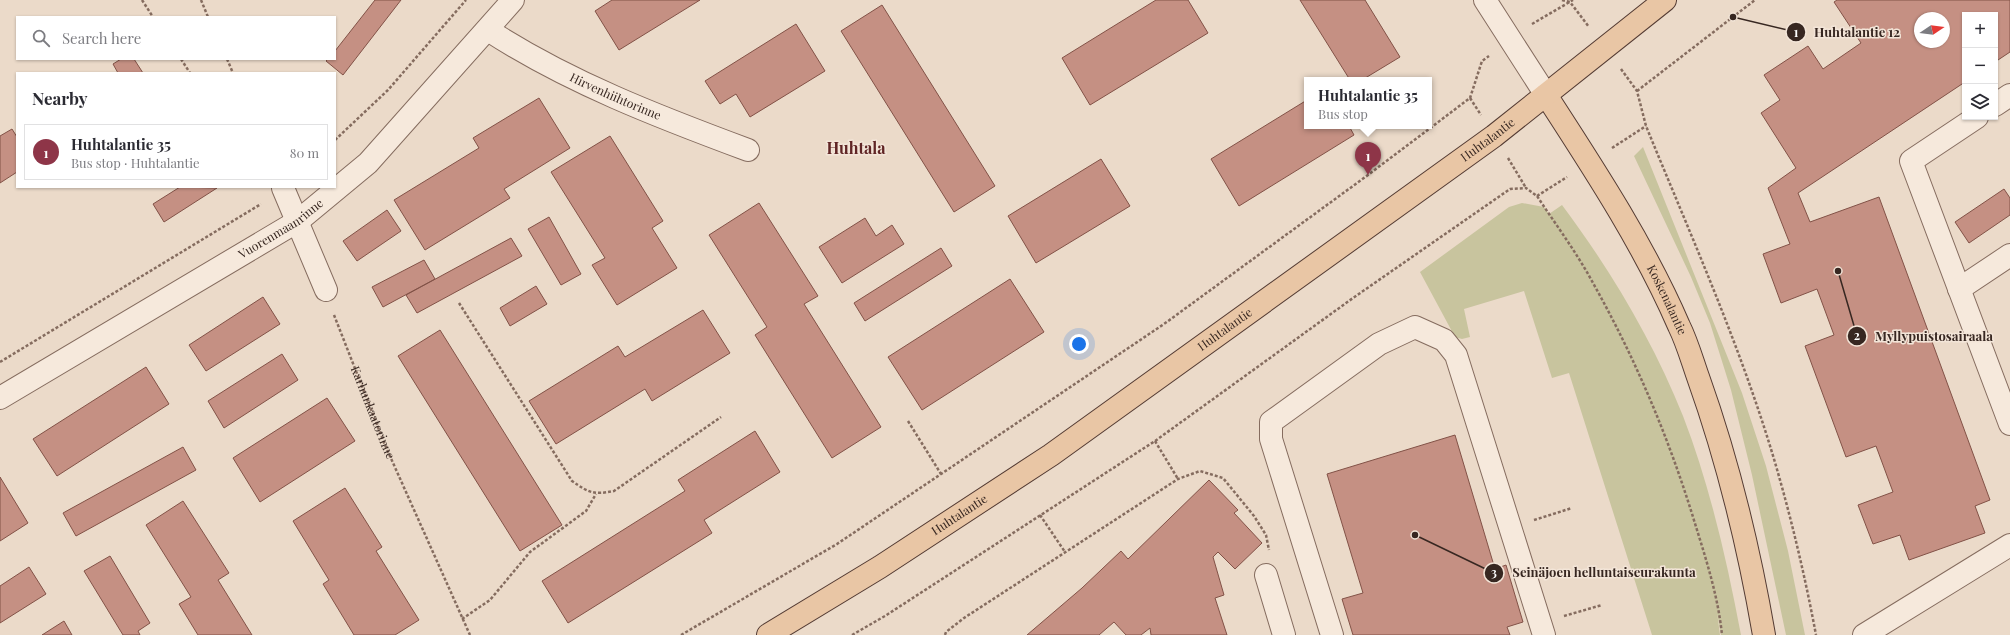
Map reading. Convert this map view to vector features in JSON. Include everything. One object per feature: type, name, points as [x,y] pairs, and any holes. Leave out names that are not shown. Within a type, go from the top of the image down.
[{"type":"main road","name":"Huhtalantie","points":[[768,635],[880,567],[1051,455],[1494,136],[1665,0]]},
{"type":"main road","name":"Koskenalantie","points":[[1546,95],[1590,162],[1619,211],[1654,274],[1680,327],[1711,414],[1736,502],[1764,635]]},
{"type":"street","name":"Vuorenmaanrinne","points":[[0,398],[298,221],[368,163],[488,30],[513,0]]},
{"type":"street","name":"Koskenalantie","points":[[1486,0],[1546,95]]},
{"type":"street","name":"Hirvenhiihtorinne","points":[[488,30],[526,54],[661,118],[748,150]]},
{"type":"street","points":[[1998,103],[2010,95]]},
{"type":"street","points":[[1972,120],[1911,161],[2010,424]]},
{"type":"street","points":[[283,188],[326,290]]},
{"type":"street","points":[[1959,289],[2010,255]]},
{"type":"street","points":[[1332,635],[1271,439],[1271,422],[1379,344],[1415,327],[1444,340],[1456,354],[1544,635]]},
{"type":"street","points":[[1864,635],[2010,545]]},
{"type":"street","points":[[1266,575],[1284,635]]},
{"type":"path","points":[[142,0],[152,16]]},
{"type":"path","points":[[201,0],[208,16]]},
{"type":"path","points":[[336,139],[388,90],[466,0]]},
{"type":"path","points":[[1432,127],[1470,98],[1482,61],[1542,17],[1573,0]]},
{"type":"path","points":[[1755,0],[1637,91],[1646,126],[1738,352],[1774,459],[1805,575],[1816,635]]},
{"type":"path","points":[[182,60],[189,72]]},
{"type":"path","points":[[226,60],[232,72]]},
{"type":"path","points":[[681,635],[701,625],[837,544],[1164,324],[1429,129]]},
{"type":"path","points":[[0,362],[255,209],[283,188]]},
{"type":"path","points":[[852,635],[885,616],[1155,441],[1353,298],[1510,189],[1526,188],[1537,196],[1593,282],[1642,379],[1679,472],[1714,590],[1722,635]]},
{"type":"path","name":"Karhunkaatorinne","points":[[326,290],[385,446],[470,635]]},
{"type":"path","points":[[459,303],[572,481],[583,489],[596,494],[614,491],[720,417]]},
{"type":"path","points":[[908,421],[941,474]]},
{"type":"path","points":[[1155,441],[1178,479]]},
{"type":"path","points":[[945,635],[946,632],[964,618],[1178,479],[1200,471],[1223,478],[1254,516],[1266,536],[1269,551],[1266,575]]},
{"type":"path","points":[[462,618],[490,600],[516,571],[530,552],[586,511],[596,494]]},
{"type":"path","points":[[1040,515],[1065,552]]},
{"type":"shaded area","points":[[1643,147],[1742,393],[1766,466],[1788,551],[1805,635],[1786,635],[1752,475],[1731,390],[1710,323],[1691,277],[1634,156]]},
{"type":"shaded area","points":[[1522,203],[1544,207],[1549,214],[1562,205],[1597,254],[1629,306],[1658,360],[1693,442],[1710,497],[1724,552],[1741,635],[1721,635],[1717,612],[1720,635],[1652,635],[1569,373],[1552,378],[1524,291],[1464,309],[1470,337],[1462,339],[1455,337],[1420,272],[1509,207]]},
{"type":"building","points":[[375,0],[401,0],[343,75],[326,61],[336,60],[336,50]]},
{"type":"building","points":[[612,0],[700,0],[619,50],[595,11]]},
{"type":"building","points":[[1156,0],[1188,0],[1208,33],[1090,105],[1062,58]]},
{"type":"building","points":[[1300,0],[1365,0],[1400,57],[1367,77],[1348,77]]},
{"type":"building","points":[[1837,0],[2010,0],[2010,52],[1998,60],[1998,12],[1962,12],[1962,84],[1798,193],[1810,222],[1879,197],[1990,500],[1975,506],[1985,533],[1909,560],[1900,535],[1873,544],[1858,505],[1893,492],[1876,446],[1846,457],[1805,346],[1834,335],[1817,289],[1781,303],[1763,254],[1790,244],[1768,188],[1796,168],[1761,113],[1780,100],[1764,75],[1808,46],[1823,69],[1861,43],[1834,2]]},
{"type":"building","points":[[882,5],[995,186],[954,212],[841,31]]},
{"type":"building","points":[[796,24],[825,71],[750,117],[736,94],[720,104],[705,81]]},
{"type":"building","points":[[119,60],[135,60],[142,72],[117,72],[113,64]]},
{"type":"building","points":[[539,98],[570,148],[504,189],[510,198],[425,250],[394,200],[479,148],[473,138]]},
{"type":"building","points":[[1304,102],[1304,129],[1351,129],[1354,135],[1239,206],[1211,159]]},
{"type":"building","points":[[12,129],[16,135],[16,173],[0,183],[0,136]]},
{"type":"building","points":[[610,136],[663,221],[652,228],[677,268],[617,305],[592,265],[605,258],[551,172]]},
{"type":"building","points":[[1101,159],[1130,206],[1036,263],[1008,216]]},
{"type":"building","points":[[178,188],[217,188],[164,222],[153,204]]},
{"type":"building","points":[[2004,189],[2010,198],[2010,215],[1969,243],[1955,222]]},
{"type":"building","points":[[759,203],[818,296],[804,304],[881,427],[832,458],[755,335],[767,327],[709,235]]},
{"type":"building","points":[[387,210],[401,231],[357,261],[343,241]]},
{"type":"building","points":[[549,217],[581,274],[561,285],[528,229]]},
{"type":"building","points":[[865,218],[876,236],[892,225],[904,244],[842,283],[819,247]]},
{"type":"building","points":[[511,238],[522,256],[417,313],[406,295]]},
{"type":"building","points":[[941,248],[952,266],[865,321],[854,303]]},
{"type":"building","points":[[424,260],[435,279],[383,307],[372,287]]},
{"type":"building","points":[[1010,279],[1044,332],[922,410],[888,357]]},
{"type":"building","points":[[536,286],[547,304],[510,326],[500,308]]},
{"type":"building","points":[[263,297],[280,324],[206,371],[189,345]]},
{"type":"building","points":[[703,310],[730,353],[652,401],[645,389],[556,444],[529,401],[618,346],[625,357]]},
{"type":"building","points":[[440,330],[562,525],[520,551],[398,356]]},
{"type":"building","points":[[282,354],[298,380],[224,428],[208,401]]},
{"type":"building","points":[[146,367],[169,404],[57,476],[33,439]]},
{"type":"building","points":[[327,398],[355,441],[260,502],[233,458]]},
{"type":"building","points":[[755,431],[780,472],[704,520],[712,533],[568,623],[542,581],[685,491],[678,480]]},
{"type":"building","points":[[1455,435],[1495,569],[1506,565],[1523,622],[1507,627],[1510,635],[1353,635],[1342,599],[1363,593],[1327,474]]},
{"type":"building","points":[[183,447],[196,470],[76,536],[63,513]]},
{"type":"building","points":[[0,477],[28,523],[0,541]]},
{"type":"building","points":[[1209,480],[1238,510],[1234,513],[1262,543],[1235,569],[1218,552],[1213,557],[1224,595],[1215,598],[1227,635],[1151,635],[1150,628],[1141,635],[1126,635],[1114,622],[1099,635],[1027,635],[1082,588],[1121,551],[1128,559]]},
{"type":"building","points":[[345,488],[382,547],[376,551],[419,620],[395,635],[354,635],[323,584],[329,580],[293,521]]},
{"type":"building","points":[[183,501],[229,573],[218,580],[252,635],[198,635],[179,604],[191,597],[146,525]]},
{"type":"building","points":[[110,556],[150,623],[138,631],[140,635],[123,635],[84,571]]},
{"type":"building","points":[[29,567],[46,594],[0,623],[0,586]]},
{"type":"building","points":[[64,621],[72,635],[42,635]]},
{"type":"place","name":"Huhtalantie 12","points":[[1733,17]]},
{"type":"place","name":"Huhtalantie 35","points":[[1368,175]]},
{"type":"place","name":"Myllypuistosairaala","points":[[1838,271]]},
{"type":"place","name":"Seinäjoen helluntaiseurakunta","points":[[1415,535]]},
{"type":"district","name":"Huhtala","points":[[856,148]]}]
